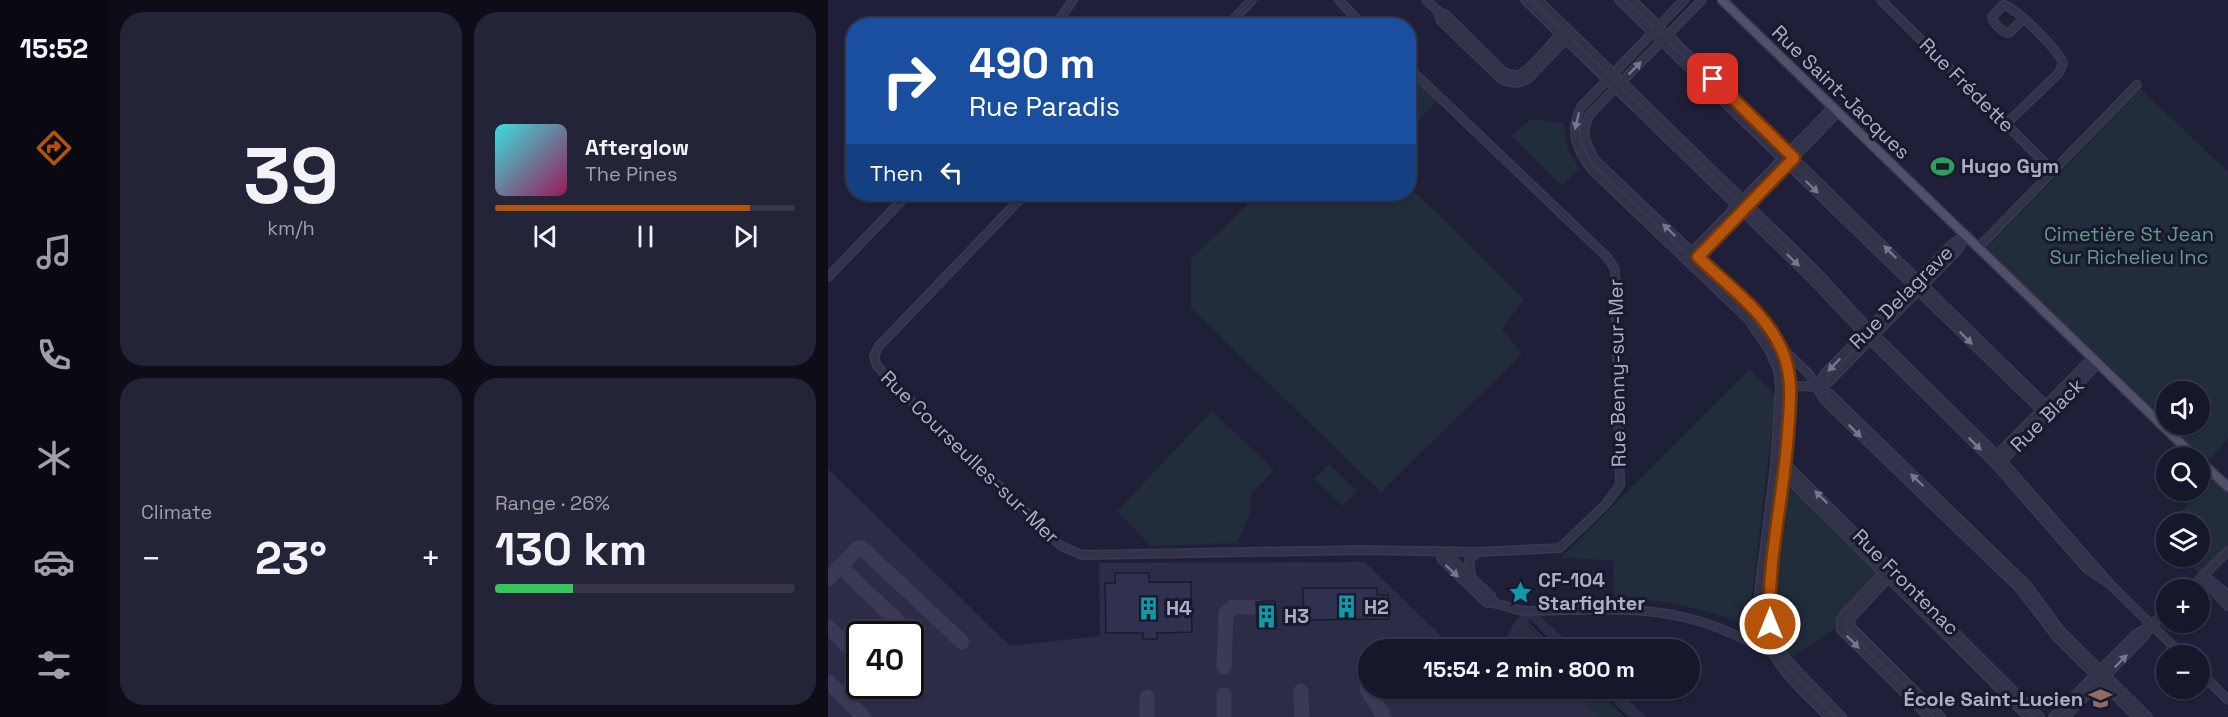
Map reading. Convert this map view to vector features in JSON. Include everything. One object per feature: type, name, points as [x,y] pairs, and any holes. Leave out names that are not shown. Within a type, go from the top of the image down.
[{"type":"main road","name":"Rue Saint-Jacques","points":[[1722,0],[2185,447]]},
{"type":"main road","name":"Rue Saint-Jacques","points":[[2210,470],[2228,487]]},
{"type":"street","points":[[1061,18],[1073,0]]},
{"type":"street","points":[[1235,18],[1252,0]]},
{"type":"street","points":[[1339,0],[1356,18]]},
{"type":"street","points":[[1426,0],[1438,11],[1441,21],[1502,80],[1509,83],[1569,31]]},
{"type":"street","points":[[1525,0],[1615,88],[1681,146]]},
{"type":"street","points":[[1538,0],[1997,461],[2053,527],[2172,645]]},
{"type":"street","points":[[1619,0],[1722,100],[1788,158],[2046,410]]},
{"type":"street","points":[[1632,0],[1729,93],[1788,158]]},
{"type":"street","points":[[1684,0],[1581,107],[1575,117],[1574,135],[1586,163],[1748,319],[1769,350],[1778,370],[1780,385],[1776,465],[1759,592],[1760,615],[1771,652],[1800,688],[1829,717]]},
{"type":"street","points":[[1702,0],[1590,114],[1583,128],[1587,144],[1596,160],[1755,312],[1780,346],[1809,374],[1818,387],[1830,394],[1882,451],[2023,586],[2058,632],[2147,716]]},
{"type":"street","name":"Rue Frédette","points":[[1881,0],[2053,171]]},
{"type":"street","points":[[2006,123],[2059,73],[2062,63],[2055,49],[2023,19],[2006,5],[1992,16],[1993,21],[2005,33],[2009,33],[2023,19]]},
{"type":"street","name":"Rue Benny-sur-Mer","points":[[1416,75],[1607,256],[1616,276],[1620,465],[1617,490],[1560,548],[1478,552],[1439,551]]},
{"type":"street","points":[[1978,248],[2137,85]]},
{"type":"street","points":[[1722,100],[1729,93]]},
{"type":"street","points":[[1688,262],[1835,110]]},
{"type":"street","points":[[1578,148],[1587,144]]},
{"type":"street","points":[[1600,177],[1607,170]]},
{"type":"street","points":[[828,276],[901,201]]},
{"type":"street","name":"Rue Courseulles-sur-Mer","points":[[1018,201],[879,346],[874,356],[877,366],[1061,546],[1082,555],[1439,551]]},
{"type":"street","name":"Rue Delagrave","points":[[1818,387],[1824,374],[1869,334],[1918,285],[1952,244],[1965,236]]},
{"type":"street","points":[[1748,319],[1755,312]]},
{"type":"street","points":[[1780,346],[1788,365],[1792,386],[1785,474],[1769,599],[1772,636],[1788,661],[1806,682],[1842,717]]},
{"type":"street","name":"Rue Black","points":[[1997,461],[2095,361]]},
{"type":"street","points":[[1780,385],[1818,387]]},
{"type":"street","name":"Rue Frontenac","points":[[1776,454],[2040,717]]},
{"type":"street","name":"Rue Frontenac","points":[[1776,465],[2028,717]]},
{"type":"street","name":"Rue Frontenac","points":[[1831,520],[1837,514]]},
{"type":"street","points":[[1439,551],[1442,561],[1491,596],[1494,602],[1523,611],[1630,612],[1682,616],[1727,631],[1788,661]]},
{"type":"street","points":[[2200,579],[2228,551]]},
{"type":"street","points":[[1473,582],[1469,560],[1478,552]]},
{"type":"street","points":[[1892,569],[1844,615],[1840,624],[1841,630],[1929,717]]},
{"type":"street","points":[[1886,575],[1851,618],[1850,624],[1853,630],[1941,717]]},
{"type":"street","points":[[2204,575],[2228,595]]},
{"type":"street","points":[[2204,575],[2228,606]]},
{"type":"street","points":[[2053,717],[2142,639],[2156,621]]},
{"type":"street","points":[[1840,624],[1850,624]]},
{"type":"street","name":"Rue Frontenac","points":[[1968,657],[1974,651]]},
{"type":"street","points":[[2065,717],[2101,675]]},
{"type":"street","points":[[2101,675],[2137,717]]},
{"type":"street","points":[[1800,688],[1806,682]]},
{"type":"street","points":[[2210,682],[2228,700]]},
{"type":"street","points":[[1917,705],[1923,699]]},
{"type":"shaded area","points":[[828,469],[1010,646],[1100,636],[1099,563],[1365,562],[1442,637],[1440,639],[1358,639],[1358,699],[1627,699],[1647,717],[828,717]]},
{"type":"shaded area","points":[[1522,616],[1540,616],[1564,639],[1506,639],[1515,621]]},
{"type":"green space","points":[[1416,81],[1437,101],[1416,123]]},
{"type":"green space","name":"Cimetière St Jean Sur Richelieu Inc","points":[[2141,89],[2228,172],[2228,438],[2210,460],[2210,447],[2192,447],[2180,435],[2210,435],[2210,381],[2156,381],[2156,411],[1987,248]]},
{"type":"green space","points":[[1531,119],[1564,123],[1568,150],[1579,168],[1562,186],[1512,136]]},
{"type":"green space","points":[[1416,193],[1524,299],[1502,329],[1522,354],[1381,492],[1191,308],[1191,259],[1251,201],[1416,201]]},
{"type":"green space","points":[[1749,370],[1776,396],[1751,603],[1754,627],[1685,606],[1650,600],[1614,598],[1613,560],[1561,558]]},
{"type":"green space","points":[[1212,411],[1274,470],[1250,496],[1251,511],[1237,543],[1151,546],[1117,511]]},
{"type":"green space","points":[[1329,464],[1357,491],[1343,506],[1314,479]]},
{"type":"green space","points":[[2215,479],[2228,491],[2228,551],[2203,577],[2192,567],[2210,567],[2210,513],[2179,513],[2192,501],[2210,501],[2210,484]]},
{"type":"green space","points":[[1798,485],[1880,571],[1838,615],[1834,623],[1835,629],[1792,657],[1775,633],[1774,601],[1789,488]]},
{"type":"green space","points":[[1531,619],[1552,639],[1539,639],[1526,625]]},
{"type":"green space","points":[[1582,699],[1612,699],[1631,717],[1600,717]]},
{"type":"building","name":"H4","points":[[1115,573],[1149,573],[1149,582],[1191,582],[1192,632],[1157,633],[1157,639],[1143,639],[1143,633],[1106,633],[1105,583],[1115,583]]},
{"type":"building","name":"H2","points":[[1303,588],[1377,588],[1377,595],[1388,595],[1389,619],[1304,620]]},
{"type":"building","name":"H3","points":[[1275,601],[1277,626],[1257,626],[1256,602]]},
{"type":"waterway","points":[[1530,621],[1547,639]]},
{"type":"waterway","points":[[1608,699],[1626,717]]},
{"type":"taxiway","points":[[828,579],[858,548],[862,548],[962,642]]},
{"type":"taxiway","points":[[837,569],[843,569],[897,621]]},
{"type":"taxiway","points":[[1224,667],[1226,613],[1233,607],[1257,607]]},
{"type":"taxiway","points":[[828,627],[846,644]]},
{"type":"taxiway","points":[[828,682],[864,717]]},
{"type":"taxiway","points":[[1301,691],[1302,717]]},
{"type":"taxiway","points":[[1224,695],[1224,717]]},
{"type":"taxiway","points":[[1147,697],[1147,717]]},
{"type":"taxiway","points":[[1373,699],[1384,717]]},
{"type":"place","name":"Hugo Gym","points":[[1943,166]]},
{"type":"place","name":"CF-104 Starfighter","points":[[1520,592]]},
{"type":"place","name":"H2","points":[[1346,607]]},
{"type":"place","name":"H4","points":[[1148,608]]},
{"type":"place","name":"H3","points":[[1266,616]]},
{"type":"place","name":"École Saint-Lucien","points":[[2101,699]]},
{"type":"route","points":[[1713,79],[1794,158],[1698,257],[1759,316],[1780,346],[1788,365],[1792,386],[1785,474],[1769,599],[1770,624]]}]
